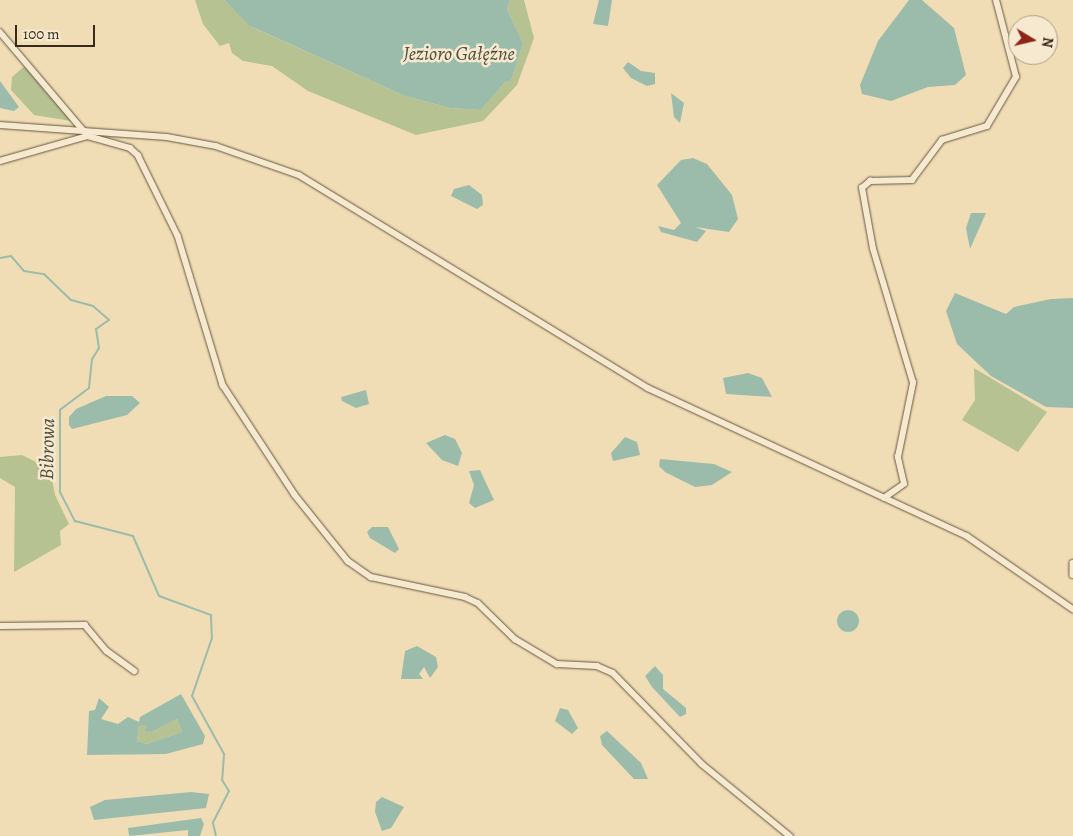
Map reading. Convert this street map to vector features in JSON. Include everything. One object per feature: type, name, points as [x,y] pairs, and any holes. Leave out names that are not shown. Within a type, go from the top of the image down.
[{"type":"street","points":[[884,498],[904,484],[898,457],[913,378],[873,249],[862,188],[870,181],[912,180],[929,161],[946,137],[987,126],[1016,76],[996,0]]},
{"type":"street","points":[[0,32],[88,136]]},
{"type":"street","points":[[0,125],[84,130],[216,146],[299,175],[648,388],[995,552],[1072,607]]},
{"type":"street","points":[[0,161],[88,136],[130,148],[138,155],[178,236],[223,385],[295,495],[348,562],[372,577],[465,596],[478,603],[515,639],[557,664],[597,666],[613,673],[702,764],[757,807],[790,836]]},
{"type":"street","points":[[1073,563],[1073,575]]},
{"type":"street","points":[[0,626],[85,625],[107,651],[135,671]]},
{"type":"green space","points":[[195,0],[224,0],[252,27],[405,96],[450,108],[481,110],[506,81],[511,81],[523,43],[507,9],[510,0],[524,0],[534,38],[517,85],[483,121],[416,135],[308,91],[272,66],[243,61],[232,53],[229,43],[220,46],[203,24]]},
{"type":"green space","points":[[28,63],[74,118],[71,121],[34,115],[11,90],[12,77]]},
{"type":"green space","points":[[974,368],[1047,412],[1018,452],[962,420],[975,400]]},
{"type":"green space","points":[[22,455],[50,469],[55,495],[69,524],[60,531],[61,545],[14,572],[15,487],[0,478],[0,457]]},
{"type":"green space","points":[[177,719],[182,732],[147,744],[137,741],[139,726],[147,724],[152,732]]},
{"type":"water","name":"Jezioro Gałęźne","points":[[224,0],[510,0],[507,9],[523,43],[511,81],[506,81],[481,110],[450,108],[405,96],[250,26]]},
{"type":"water","points":[[599,0],[612,0],[608,26],[593,24]]},
{"type":"water","points":[[909,0],[922,0],[954,28],[966,75],[955,85],[928,87],[891,101],[862,94],[860,85],[878,41]]},
{"type":"water","points":[[628,62],[641,71],[655,73],[655,84],[647,86],[631,78],[623,68]]},
{"type":"water","points":[[0,81],[19,107],[14,111],[0,108]]},
{"type":"water","points":[[671,93],[684,103],[680,123],[674,117]]},
{"type":"water","points":[[693,158],[707,164],[732,195],[738,219],[729,232],[695,227],[706,231],[697,242],[661,232],[658,226],[674,230],[681,223],[657,185],[681,160]]},
{"type":"water","points":[[469,185],[482,195],[483,205],[477,209],[451,196],[454,189]]},
{"type":"water","points":[[971,213],[986,213],[970,249],[966,228]]},
{"type":"water","points":[[955,293],[1006,314],[1014,307],[1051,299],[1073,298],[1073,408],[1046,407],[991,376],[957,344],[946,311]]},
{"type":"water","points":[[748,373],[762,378],[772,397],[726,394],[723,378]]},
{"type":"water","points":[[366,390],[369,404],[356,408],[342,401],[341,397]]},
{"type":"water","points":[[106,396],[132,396],[140,403],[127,415],[72,429],[69,425],[69,417],[76,409]]},
{"type":"water","points":[[445,435],[455,439],[462,453],[458,466],[442,460],[426,443]]},
{"type":"water","points":[[625,437],[637,442],[640,455],[613,461],[611,453]]},
{"type":"water","points":[[660,459],[714,464],[732,472],[712,485],[695,487],[665,472],[659,466]]},
{"type":"water","points":[[480,470],[494,500],[475,508],[469,503],[474,485],[469,471]]},
{"type":"water","points":[[372,527],[388,527],[399,549],[395,553],[370,538],[367,532]]},
{"type":"water","points":[[844,610],[852,610],[859,617],[859,625],[852,632],[844,632],[837,625],[837,617]]},
{"type":"water","points":[[417,646],[436,657],[438,667],[430,678],[424,667],[419,674],[423,679],[401,679],[405,651]]},
{"type":"water","points":[[655,666],[663,675],[663,689],[686,708],[686,714],[680,717],[652,687],[645,676]]},
{"type":"water","points":[[181,694],[205,736],[203,744],[166,754],[87,755],[89,711],[95,710],[99,698],[109,707],[101,719],[118,724],[128,717],[139,722],[140,717]],"holes":[[[177,719],[182,732],[147,744],[137,741],[139,726],[147,725],[145,731],[152,732]]]},
{"type":"water","points":[[560,708],[568,710],[578,728],[572,734],[555,721]]},
{"type":"water","points":[[607,731],[641,763],[648,779],[634,779],[602,745],[600,736]]},
{"type":"water","points":[[191,792],[209,794],[206,808],[94,820],[90,807],[105,800]]},
{"type":"water","points":[[382,797],[404,807],[391,828],[382,831],[375,812],[376,802]]},
{"type":"water","points":[[201,818],[204,824],[200,836],[188,836],[188,830],[129,836],[128,828]]},
{"type":"waterway","name":"Bibrowa","points":[[0,258],[11,256],[24,271],[44,274],[71,300],[93,306],[109,320],[96,329],[99,348],[92,359],[89,388],[60,410],[60,492],[75,521],[133,536],[159,596],[211,615],[212,638],[192,696],[224,754],[222,780],[229,791],[213,823],[216,836]]}]
